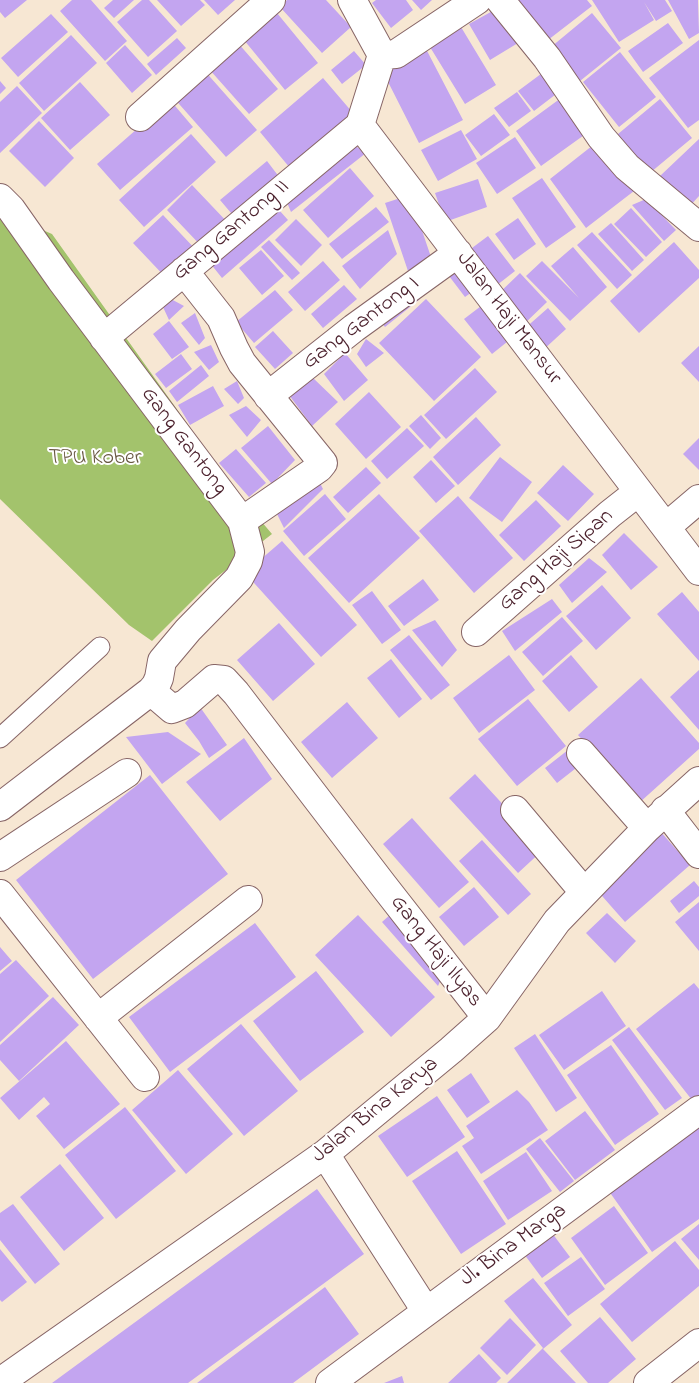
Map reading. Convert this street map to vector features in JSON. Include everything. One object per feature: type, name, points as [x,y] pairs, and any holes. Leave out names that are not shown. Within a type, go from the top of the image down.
[{"type":"street","points":[[140,117],[271,0]]},
{"type":"street","points":[[352,0],[382,55],[360,125]]},
{"type":"street","points":[[382,55],[396,54],[477,0]]},
{"type":"street","points":[[500,0],[548,58],[602,137],[627,167],[699,227]]},
{"type":"street","name":"Jalan Haji Mansur","points":[[360,125],[699,571]]},
{"type":"street","name":"Gang Gantong II","points":[[104,338],[360,125]]},
{"type":"street","name":"Gang Gantong","points":[[4,208],[242,520],[250,552],[244,569],[239,578],[188,630],[162,661],[159,678],[151,691]]},
{"type":"street","name":"Gang Gantong I","points":[[268,396],[354,328],[458,253]]},
{"type":"street","points":[[184,271],[221,318],[242,363],[323,464],[242,520]]},
{"type":"street","name":"Gang Haji Sipan","points":[[476,632],[610,514],[638,492]]},
{"type":"street","points":[[666,527],[699,499]]},
{"type":"street","name":"Gang Haji Ilyas","points":[[151,691],[172,709],[185,704],[214,679],[224,680],[487,1018]]},
{"type":"street","points":[[0,807],[151,691]]},
{"type":"street","points":[[581,753],[699,854]]},
{"type":"street","points":[[0,857],[127,773]]},
{"type":"street","name":"Jalan Bina Karya","points":[[0,1382],[324,1154],[487,1018],[556,922],[656,819],[699,781]]},
{"type":"street","points":[[516,810],[584,892]]},
{"type":"street","points":[[0,894],[145,1078]]},
{"type":"street","points":[[98,1018],[248,900]]},
{"type":"street","name":"Jl. Bina Marga","points":[[330,1383],[699,1110]]},
{"type":"street","points":[[324,1154],[426,1311]]},
{"type":"street","points":[[653,1382],[699,1343]]},
{"type":"lane","points":[[0,738],[100,647]]},
{"type":"green space","name":"TPU Kober","points":[[0,212],[52,234],[233,488],[272,534],[213,580],[152,641],[129,625],[0,499]]},
{"type":"building","points":[[0,0],[27,0],[5,18],[0,12]]},
{"type":"building","points":[[72,0],[91,0],[127,41],[105,61],[60,11]]},
{"type":"building","points":[[113,0],[134,0],[114,18],[104,8]]},
{"type":"building","points":[[142,0],[149,0],[177,31],[148,57],[117,22]]},
{"type":"building","points":[[157,0],[200,0],[205,5],[181,26]]},
{"type":"building","points":[[204,0],[235,0],[218,15]]},
{"type":"building","points":[[287,0],[326,0],[351,27],[322,53],[280,7]]},
{"type":"building","points":[[376,0],[406,0],[413,10],[391,28],[372,3]]},
{"type":"building","points":[[412,0],[432,0],[421,10]]},
{"type":"building","points":[[517,0],[587,0],[592,6],[548,40]]},
{"type":"building","points":[[592,0],[665,0],[672,11],[656,21],[644,2],[654,20],[619,42]]},
{"type":"building","points":[[668,0],[698,0],[699,33],[689,39]]},
{"type":"building","points":[[498,8],[518,43],[490,60],[469,24]]},
{"type":"building","points":[[277,13],[318,63],[285,90],[244,40]]},
{"type":"building","points":[[592,13],[621,48],[580,81],[551,47]]},
{"type":"building","points":[[51,14],[68,32],[18,77],[1,58]]},
{"type":"building","points":[[668,23],[683,43],[643,72],[628,51]]},
{"type":"building","points":[[461,27],[496,85],[465,104],[430,47]]},
{"type":"building","points":[[71,35],[97,63],[44,111],[19,83]]},
{"type":"building","points":[[177,38],[186,48],[156,75],[147,64]]},
{"type":"building","points":[[699,40],[699,120],[688,128],[649,78]]},
{"type":"building","points":[[238,43],[278,89],[249,114],[209,69]]},
{"type":"building","points":[[125,45],[152,75],[132,93],[106,63]]},
{"type":"building","points":[[425,47],[463,120],[419,143],[382,70]]},
{"type":"building","points":[[354,51],[366,65],[342,84],[331,70]]},
{"type":"building","points":[[620,52],[656,97],[619,127],[583,82]]},
{"type":"building","points":[[549,68],[564,88],[534,111],[518,91]]},
{"type":"building","points":[[203,69],[257,130],[226,157],[172,96]]},
{"type":"building","points":[[323,78],[359,120],[295,174],[260,132]]},
{"type":"building","points":[[0,81],[6,88],[0,94]]},
{"type":"building","points":[[80,82],[110,115],[70,150],[41,118]]},
{"type":"building","points":[[17,86],[42,113],[0,153],[0,102]]},
{"type":"building","points":[[517,92],[531,111],[509,127],[494,108]]},
{"type":"building","points":[[561,98],[587,133],[541,166],[516,131]]},
{"type":"building","points":[[660,99],[692,138],[645,177],[612,139]]},
{"type":"building","points":[[170,100],[193,127],[120,190],[97,164]]},
{"type":"building","points":[[494,114],[510,135],[481,156],[465,135]]},
{"type":"building","points":[[39,121],[74,158],[45,187],[9,151]]},
{"type":"building","points":[[461,130],[477,159],[438,181],[421,150]]},
{"type":"building","points":[[191,134],[216,162],[144,227],[119,200]]},
{"type":"building","points":[[515,137],[536,168],[497,194],[476,163]]},
{"type":"building","points":[[699,139],[699,196],[689,207],[660,176]]},
{"type":"building","points":[[597,142],[634,191],[586,228],[550,179]]},
{"type":"building","points":[[351,143],[366,153],[291,212],[283,193]]},
{"type":"building","points":[[267,161],[283,182],[237,220],[220,200]]},
{"type":"building","points":[[350,168],[374,196],[328,238],[303,210]]},
{"type":"building","points":[[542,178],[576,227],[546,248],[512,198]]},
{"type":"building","points":[[478,179],[487,207],[445,222],[435,193]]},
{"type":"building","points":[[192,185],[230,225],[205,250],[167,210]]},
{"type":"building","points":[[410,195],[433,263],[408,271],[385,203]]},
{"type":"building","points":[[646,199],[676,230],[664,241],[632,205]]},
{"type":"building","points":[[271,201],[288,220],[222,278],[206,258]]},
{"type":"building","points":[[376,207],[389,222],[342,259],[329,244]]},
{"type":"building","points":[[631,208],[662,242],[646,257],[614,224]]},
{"type":"building","points":[[163,215],[199,253],[169,281],[133,243]]},
{"type":"building","points":[[518,218],[536,244],[514,260],[495,234]]},
{"type":"building","points":[[296,219],[322,245],[301,266],[275,240]]},
{"type":"building","points":[[611,223],[644,260],[632,271],[598,234]]},
{"type":"building","points":[[388,230],[397,254],[360,289],[342,266]]},
{"type":"building","points":[[592,232],[632,275],[617,289],[577,245]]},
{"type":"building","points":[[488,236],[515,271],[492,289],[464,254]]},
{"type":"building","points":[[269,240],[300,273],[292,280],[261,247]]},
{"type":"building","points":[[674,242],[699,270],[699,278],[639,333],[610,301]]},
{"type":"building","points":[[573,247],[607,287],[570,321],[526,276],[542,261],[579,298],[551,266]]},
{"type":"building","points":[[261,250],[284,276],[262,295],[239,268]]},
{"type":"building","points":[[323,261],[340,280],[305,311],[288,292]]},
{"type":"building","points":[[459,267],[476,289],[465,297],[449,276]]},
{"type":"building","points":[[520,273],[547,302],[522,326],[495,297]]},
{"type":"building","points":[[344,285],[357,299],[323,328],[311,314]]},
{"type":"building","points":[[275,290],[293,310],[254,343],[236,322]]},
{"type":"building","points":[[412,296],[420,299],[385,327],[377,317]]},
{"type":"building","points":[[171,299],[184,306],[169,320],[163,307]]},
{"type":"building","points":[[426,299],[481,357],[434,401],[379,343]]},
{"type":"building","points":[[485,303],[512,338],[492,354],[464,319]]},
{"type":"building","points":[[548,308],[566,329],[542,351],[523,330]]},
{"type":"building","points":[[195,313],[205,338],[199,345],[181,323]]},
{"type":"building","points":[[169,321],[189,347],[172,359],[153,334]]},
{"type":"building","points":[[273,331],[293,353],[275,369],[255,347]]},
{"type":"building","points":[[366,339],[384,353],[366,367],[357,354]]},
{"type":"building","points":[[211,345],[219,362],[209,370],[194,352]]},
{"type":"building","points":[[699,346],[699,382],[681,363]]},
{"type":"building","points":[[345,353],[368,380],[344,401],[324,374]]},
{"type":"building","points":[[181,354],[192,369],[166,388],[155,374]]},
{"type":"building","points":[[201,365],[209,376],[177,402],[169,391]]},
{"type":"building","points":[[475,368],[497,392],[446,439],[424,415]]},
{"type":"building","points":[[312,377],[338,402],[312,426],[289,395]]},
{"type":"building","points":[[237,381],[244,398],[238,404],[224,389]]},
{"type":"building","points":[[213,386],[224,406],[190,425],[178,405]]},
{"type":"building","points":[[369,392],[401,427],[366,459],[335,424]]},
{"type":"building","points":[[246,406],[261,420],[247,437],[229,415]]},
{"type":"building","points":[[421,415],[441,438],[430,449],[409,426]]},
{"type":"building","points":[[476,417],[501,445],[458,485],[433,457]]},
{"type":"building","points":[[268,426],[295,460],[272,484],[241,448]]},
{"type":"building","points":[[407,428],[424,446],[387,479],[371,461]]},
{"type":"building","points":[[699,438],[699,470],[683,454]]},
{"type":"building","points":[[236,449],[266,483],[249,497],[219,463]]},
{"type":"building","points":[[500,457],[532,482],[502,522],[469,498]]},
{"type":"building","points":[[431,460],[455,486],[436,503],[413,477]]},
{"type":"building","points":[[563,465],[594,494],[568,521],[537,493]]},
{"type":"building","points":[[366,467],[381,483],[348,513],[333,497]]},
{"type":"building","points":[[320,483],[323,489],[284,528],[276,512]]},
{"type":"building","points":[[325,494],[346,519],[304,556],[283,531]]},
{"type":"building","points":[[379,494],[420,538],[349,603],[308,558]]},
{"type":"building","points":[[458,496],[513,558],[474,593],[419,531]]},
{"type":"building","points":[[536,500],[561,526],[524,561],[499,535]]},
{"type":"building","points":[[624,533],[658,567],[631,590],[602,555]]},
{"type":"building","points":[[282,541],[357,625],[321,657],[245,573]]},
{"type":"building","points":[[589,558],[607,572],[572,603],[559,585]]},
{"type":"building","points":[[423,579],[439,600],[404,626],[388,606]]},
{"type":"building","points":[[602,585],[631,618],[596,650],[566,616]]},
{"type":"building","points":[[372,591],[401,630],[382,644],[352,605]]},
{"type":"building","points":[[682,592],[699,612],[699,661],[657,614]]},
{"type":"building","points":[[552,599],[562,612],[515,651],[502,631]]},
{"type":"building","points":[[562,617],[583,641],[543,676],[522,652]]},
{"type":"building","points":[[435,620],[457,650],[442,667],[412,630]]},
{"type":"building","points":[[279,623],[315,664],[273,701],[237,660]]},
{"type":"building","points":[[409,635],[450,685],[431,700],[390,650]]},
{"type":"building","points":[[509,655],[535,690],[479,733],[453,698]]},
{"type":"building","points":[[571,655],[598,687],[569,712],[542,681]]},
{"type":"building","points":[[391,659],[422,699],[399,718],[367,678]]},
{"type":"building","points":[[699,670],[699,730],[670,697]]},
{"type":"building","points":[[641,678],[699,743],[699,749],[639,803],[578,735]]},
{"type":"building","points":[[528,699],[566,746],[517,786],[478,739]]},
{"type":"building","points":[[347,702],[378,738],[332,778],[301,742]]},
{"type":"building","points":[[200,707],[227,745],[209,758],[185,723]]},
{"type":"building","points":[[168,732],[201,754],[162,784],[126,737]]},
{"type":"building","points":[[244,738],[272,779],[220,821],[186,782]]},
{"type":"building","points":[[568,750],[580,765],[557,783],[545,768]]},
{"type":"building","points":[[475,774],[544,849],[518,873],[449,798]]},
{"type":"building","points":[[150,775],[228,874],[93,979],[16,880]]},
{"type":"building","points":[[412,818],[469,882],[439,908],[383,844]]},
{"type":"building","points":[[660,831],[690,865],[625,922],[595,888]]},
{"type":"building","points":[[482,840],[531,894],[508,915],[459,861]]},
{"type":"building","points":[[694,881],[699,887],[699,896],[679,913],[670,901]]},
{"type":"building","points":[[474,887],[499,917],[464,946],[439,917]]},
{"type":"building","points":[[699,902],[699,951],[675,922]]},
{"type":"building","points":[[607,913],[636,941],[615,963],[586,933]]},
{"type":"building","points":[[391,914],[442,977],[438,986],[382,922]]},
{"type":"building","points":[[358,915],[435,997],[391,1037],[315,955]]},
{"type":"building","points":[[255,923],[296,977],[170,1072],[129,1017]]},
{"type":"building","points":[[0,947],[12,961],[0,971]]},
{"type":"building","points":[[16,960],[49,996],[0,1042],[0,974]]},
{"type":"building","points":[[316,971],[364,1032],[300,1081],[253,1021]]},
{"type":"building","points":[[694,983],[699,989],[699,1095],[692,1100],[636,1029]]},
{"type":"building","points":[[602,991],[626,1026],[564,1070],[539,1035]]},
{"type":"building","points":[[53,997],[79,1025],[19,1081],[0,1060],[0,1045]]},
{"type":"building","points":[[241,1024],[298,1091],[244,1136],[187,1069]]},
{"type":"building","points":[[629,1027],[682,1098],[665,1110],[612,1040]]},
{"type":"building","points":[[535,1034],[577,1098],[556,1112],[514,1048]]},
{"type":"building","points":[[66,1041],[120,1104],[64,1149],[36,1116],[50,1104],[44,1097],[19,1120],[0,1098]]},
{"type":"building","points":[[611,1045],[659,1114],[615,1145],[567,1075]]},
{"type":"building","points":[[178,1070],[233,1134],[186,1174],[132,1110]]},
{"type":"building","points":[[471,1073],[490,1102],[467,1118],[447,1090]]},
{"type":"building","points":[[517,1090],[529,1102],[548,1130],[481,1174],[462,1146],[474,1138],[466,1126]]},
{"type":"building","points":[[437,1096],[465,1137],[407,1177],[378,1136]]},
{"type":"building","points":[[125,1107],[176,1171],[116,1219],[65,1155]]},
{"type":"building","points":[[585,1111],[615,1150],[575,1180],[545,1141]]},
{"type":"building","points":[[699,1119],[699,1219],[652,1252],[606,1187]]},
{"type":"building","points":[[540,1138],[574,1181],[560,1192],[526,1149]]},
{"type":"building","points":[[457,1151],[506,1224],[461,1254],[412,1181]]},
{"type":"building","points":[[526,1152],[552,1191],[508,1220],[483,1181]]},
{"type":"building","points":[[60,1164],[104,1218],[64,1251],[20,1197]]},
{"type":"building","points":[[317,1189],[364,1254],[188,1383],[52,1383]]},
{"type":"building","points":[[13,1204],[60,1264],[35,1284],[0,1240],[0,1213]]},
{"type":"building","points":[[614,1206],[648,1253],[605,1285],[571,1238]]},
{"type":"building","points":[[699,1224],[699,1260],[681,1239]]},
{"type":"building","points":[[549,1229],[570,1257],[542,1278],[521,1250]]},
{"type":"building","points":[[675,1241],[699,1270],[699,1286],[632,1342],[600,1304]]},
{"type":"building","points":[[0,1249],[27,1282],[2,1302],[0,1300]]},
{"type":"building","points":[[581,1257],[605,1289],[568,1316],[544,1283]]},
{"type":"building","points":[[533,1278],[572,1325],[543,1349],[576,1383],[507,1383],[543,1348],[504,1301]]},
{"type":"building","points":[[325,1287],[359,1334],[293,1383],[197,1383]]},
{"type":"building","points":[[600,1317],[636,1359],[608,1383],[588,1383],[560,1351]]},
{"type":"building","points":[[510,1318],[536,1345],[507,1375],[480,1348]]},
{"type":"building","points":[[479,1354],[501,1378],[496,1383],[448,1383]]},
{"type":"building","points":[[402,1376],[404,1383],[384,1383]]}]
